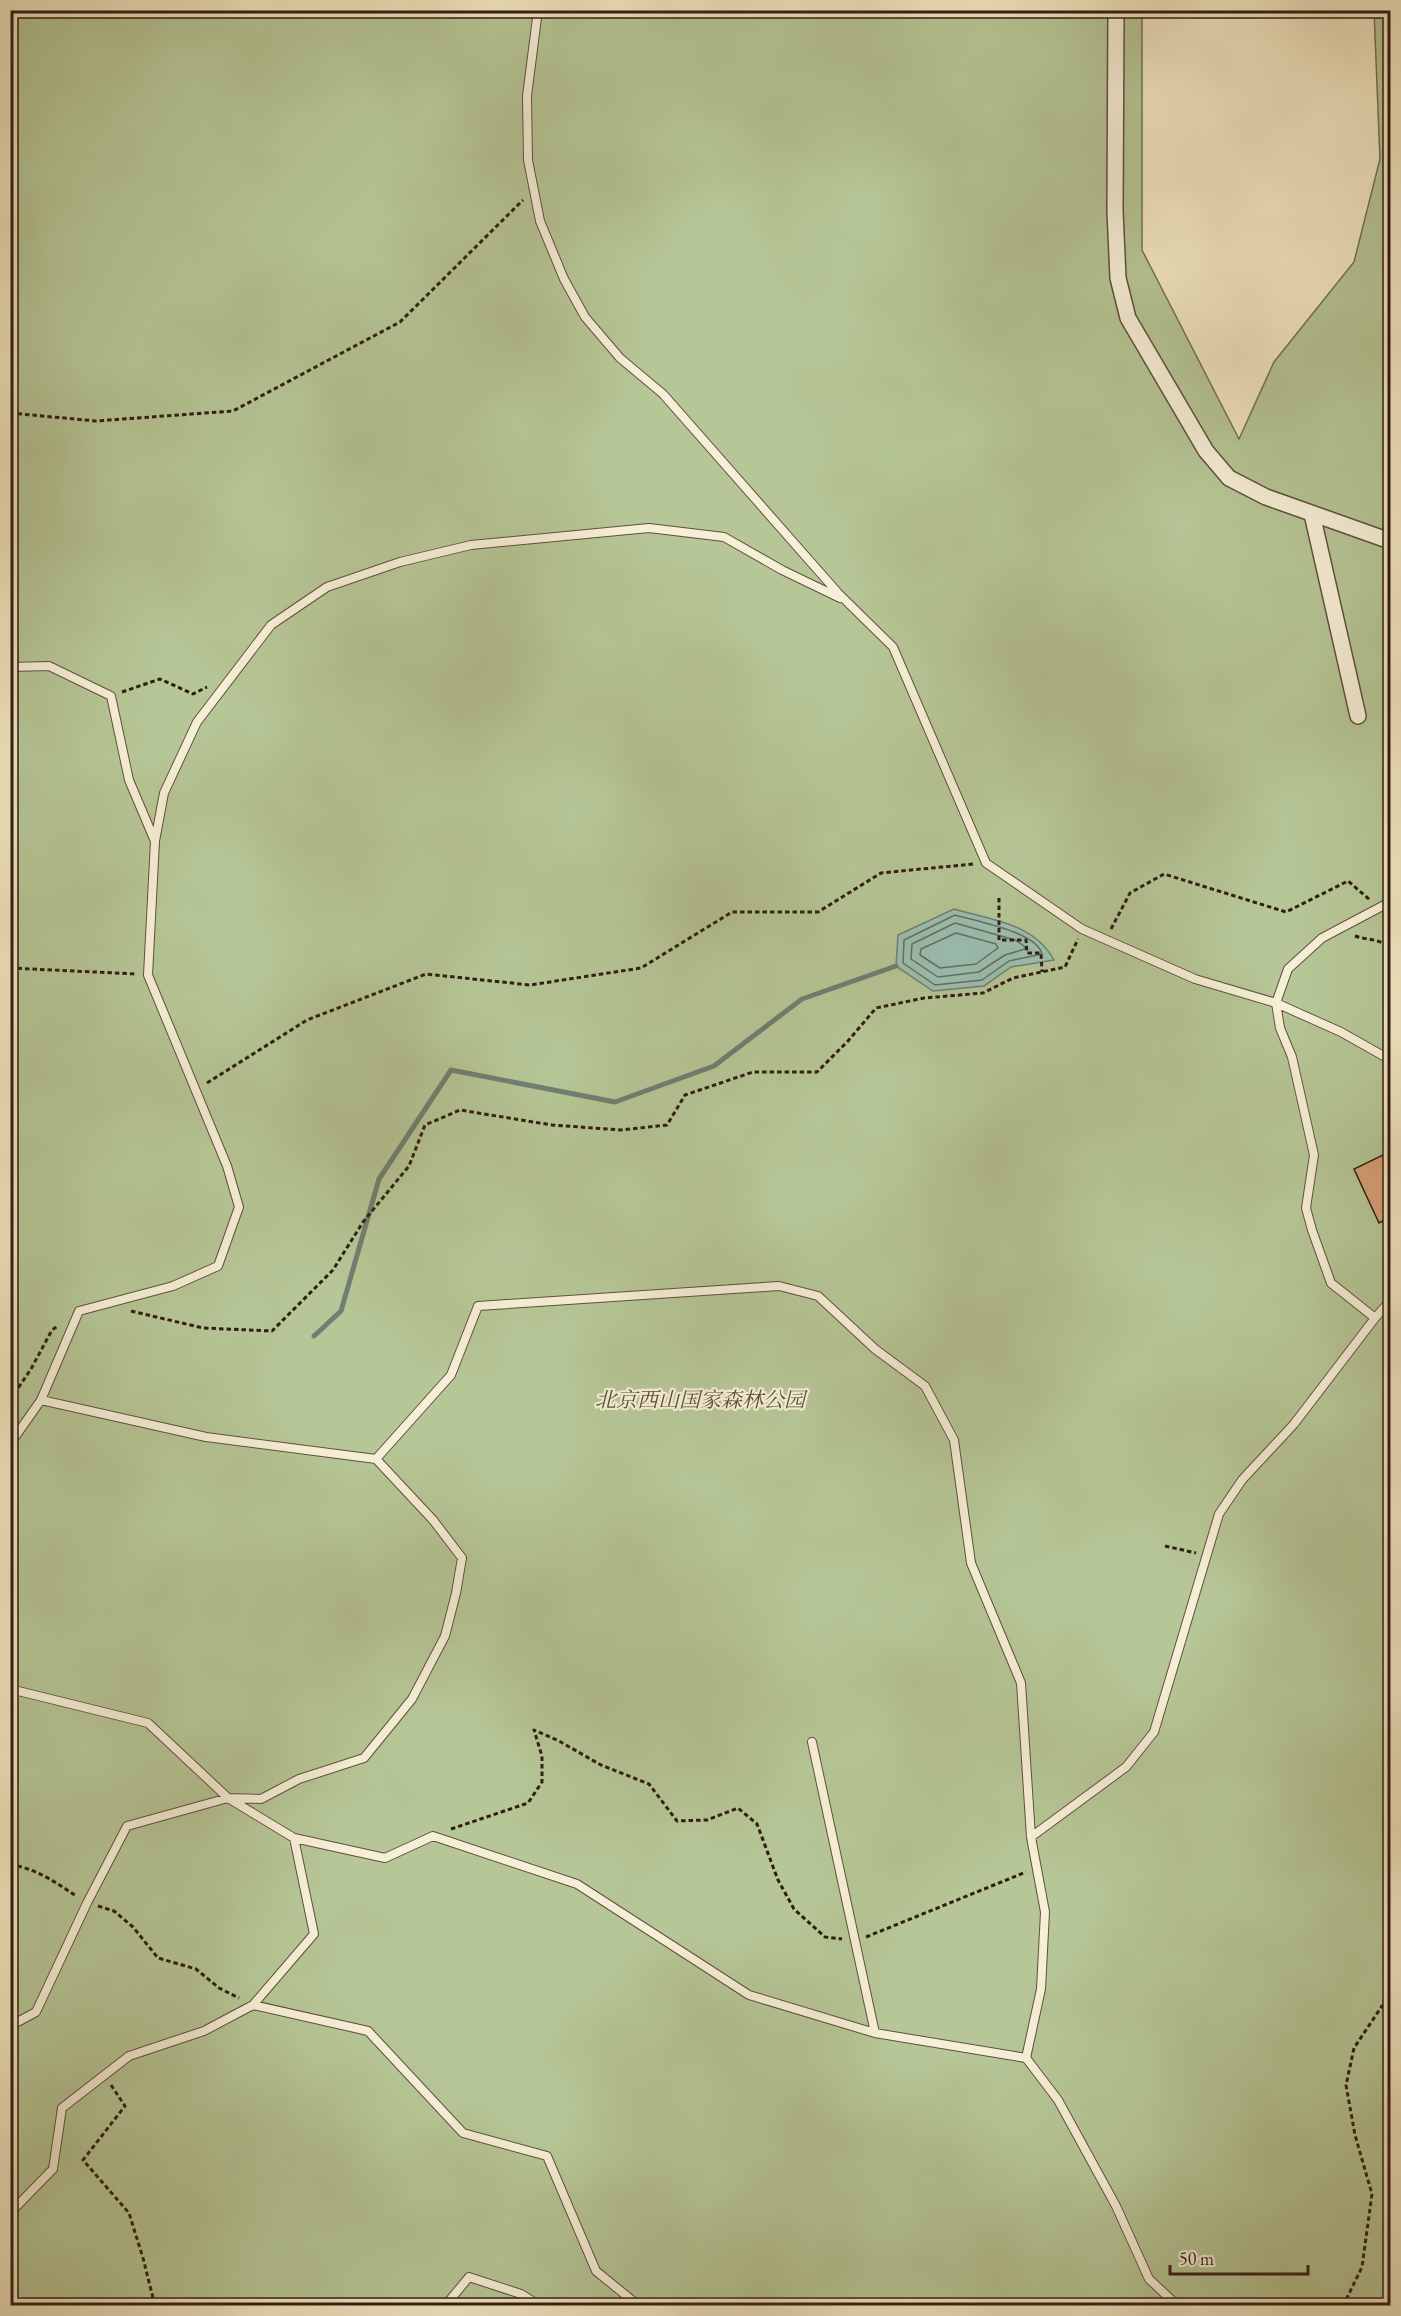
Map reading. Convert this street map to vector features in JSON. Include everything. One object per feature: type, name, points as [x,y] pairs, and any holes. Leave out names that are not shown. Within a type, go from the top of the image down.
[{"type":"street","points":[[1116,10],[1115,211],[1118,278],[1128,318],[1206,451],[1229,478],[1266,497],[1390,541]]},
{"type":"street","points":[[1311,514],[1358,716]]},
{"type":"lane","points":[[538,10],[527,96],[528,160],[540,221],[564,279],[585,317],[620,358],[663,394],[846,601],[893,647],[986,863],[1082,929],[1195,979],[1276,1003],[1341,1032],[1388,1058],[1390,1063]]},
{"type":"lane","points":[[10,1444],[41,1400],[79,1311],[173,1286],[218,1266],[239,1207],[227,1166],[148,975],[155,840],[164,793],[197,722],[271,625],[327,588],[400,562],[471,545],[649,528],[724,537],[782,570],[846,601]]},
{"type":"lane","points":[[10,667],[49,666],[111,696],[129,780],[155,840]]},
{"type":"lane","points":[[1375,1318],[1331,1283],[1312,1230],[1306,1208],[1314,1155],[1292,1057],[1280,1029],[1276,1003],[1288,969],[1322,938],[1390,902]]},
{"type":"lane","points":[[376,1459],[451,1375],[478,1306],[779,1286],[818,1296],[875,1349],[925,1386],[954,1440],[971,1563],[1021,1683],[1031,1837],[1045,1912],[1041,1989],[1026,2058]]},
{"type":"lane","points":[[1031,1837],[1126,1767],[1154,1732],[1219,1514],[1242,1480],[1294,1424],[1390,1301]]},
{"type":"lane","points":[[10,2026],[36,2012],[87,1903],[128,1826],[228,1798],[261,1800],[299,1779],[364,1758],[412,1699],[445,1636],[462,1558],[434,1520],[376,1459],[206,1437],[41,1400]]},
{"type":"lane","points":[[10,1689],[148,1724],[228,1798],[294,1838],[385,1858],[433,1836],[577,1884],[749,1995],[875,2032],[1026,2058],[1058,2100],[1116,2206],[1149,2279],[1178,2306]]},
{"type":"lane","points":[[812,1742],[875,2032]]},
{"type":"lane","points":[[10,2213],[53,2169],[62,2108],[129,2056],[204,2031],[254,2005],[314,1934],[294,1838]]},
{"type":"lane","points":[[254,2005],[368,2031],[464,2133],[547,2156],[596,2271],[639,2306]]},
{"type":"lane","points":[[444,2306],[469,2277],[521,2294],[540,2306]]},
{"type":"path","points":[[10,412],[96,421],[233,411],[400,322],[534,189]]},
{"type":"path","points":[[111,696],[160,679],[193,694],[230,676]]},
{"type":"path","points":[[196,1090],[307,1020],[426,974],[530,985],[641,968],[732,912],[818,912],[881,873],[986,863]]},
{"type":"path","points":[[1106,938],[1130,893],[1164,874],[1286,912],[1348,881],[1379,908]]},
{"type":"path","points":[[999,898],[999,940],[1026,940],[1027,953],[1041,953],[1042,972]]},
{"type":"path","points":[[1345,926],[1354,936],[1384,942],[1390,948]]},
{"type":"path","points":[[103,1305],[203,1328],[272,1331],[333,1270],[363,1222],[409,1166],[424,1125],[460,1110],[552,1125],[609,1130],[667,1125],[685,1095],[753,1072],[817,1072],[876,1008],[924,998],[983,993],[1013,978],[1065,967],[1082,929]]},
{"type":"path","points":[[10,968],[148,975]]},
{"type":"path","points":[[10,1400],[31,1369],[52,1330],[79,1311]]},
{"type":"path","points":[[1166,1546],[1206,1556]]},
{"type":"path","points":[[433,1836],[528,1803],[542,1782],[542,1756],[534,1730],[559,1741],[601,1765],[649,1784],[676,1821],[706,1820],[738,1808],[757,1824],[778,1880],[794,1909],[825,1937],[855,1941],[1037,1868]]},
{"type":"path","points":[[10,1865],[19,1866],[54,1881],[87,1903],[114,1911],[133,1927],[158,1958],[196,1969],[219,1988],[254,2005]]},
{"type":"path","points":[[1343,2306],[1362,2268],[1372,2194],[1355,2135],[1346,2085],[1354,2048],[1382,2006],[1390,2004]]},
{"type":"path","points":[[105,2074],[125,2106],[83,2160],[129,2213],[144,2258],[155,2306]]},
{"type":"green space","name":"北京西山国家森林公园","points":[[11,11],[1142,11],[1142,250],[1239,439],[1274,362],[1354,262],[1380,159],[1374,11],[1390,11],[1390,2305],[11,2306]]},
{"type":"water","points":[[954,909],[997,920],[1023,931],[1035,938],[1054,960],[1011,967],[984,986],[933,991],[896,966],[898,935]]},
{"type":"building","points":[[1383,1155],[1390,1171],[1390,1217],[1379,1223],[1354,1169]]},
{"type":"waterway","points":[[314,1336],[341,1311],[379,1179],[451,1070],[615,1102],[714,1066],[802,999],[896,966]]}]
